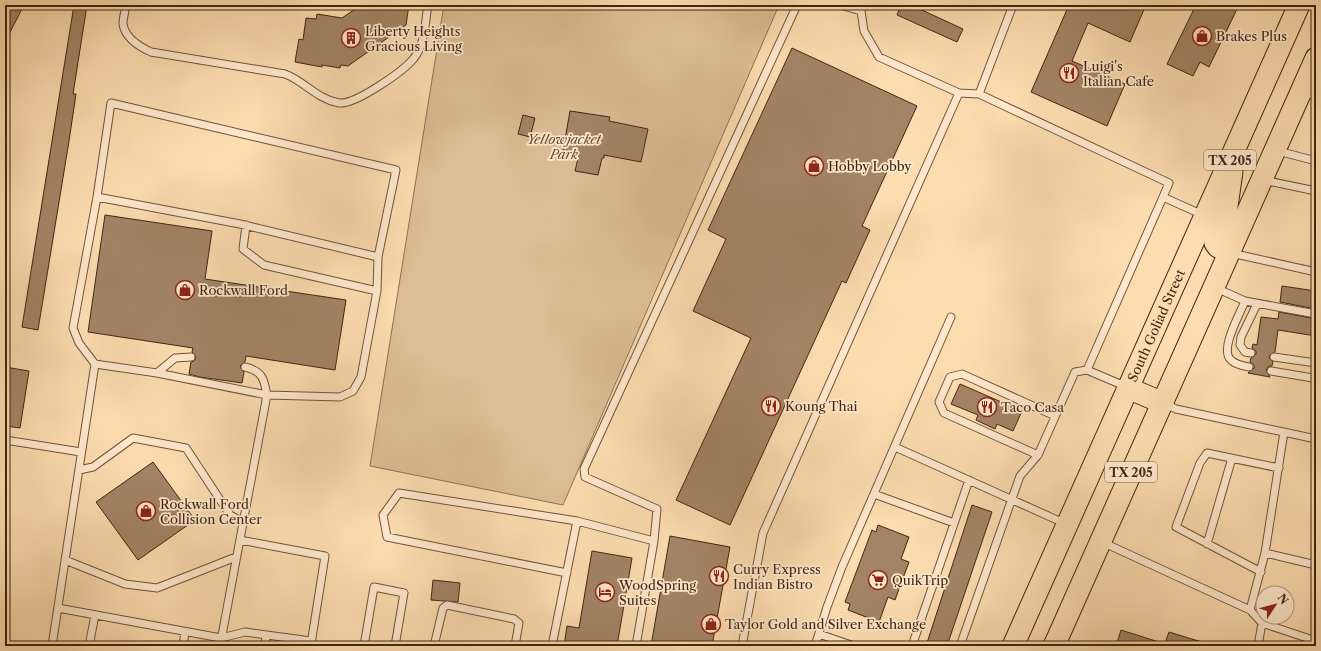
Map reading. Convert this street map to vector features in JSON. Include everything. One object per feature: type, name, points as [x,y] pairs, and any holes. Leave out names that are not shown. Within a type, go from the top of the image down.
[{"type":"main road","name":"South Goliad Street","points":[[1013,646],[1299,5]]},
{"type":"main road","name":"TX 205","points":[[1054,646],[1163,403],[1213,286],[1275,150],[1309,94],[1316,58]]},
{"type":"main road","points":[[1229,252],[1218,247],[1215,243],[1225,220],[1235,148]]},
{"type":"main road","points":[[1128,388],[1163,403]]},
{"type":"lane","points":[[126,5],[123,23],[126,31],[142,48],[151,52],[285,74],[294,77],[320,97],[340,103],[353,100],[376,88],[414,58],[421,45],[428,5]]},
{"type":"lane","points":[[636,646],[654,541],[657,509],[586,477],[584,469],[797,5]]},
{"type":"lane","points":[[840,5],[863,8],[864,31],[879,58],[959,93],[979,94],[1169,183],[1087,370]]},
{"type":"lane","points":[[979,94],[1012,5]]},
{"type":"lane","points":[[742,646],[762,533],[959,93]]},
{"type":"lane","points":[[110,103],[396,170],[378,257],[377,290],[361,377],[353,391],[340,397],[267,395],[157,373],[95,364],[79,343],[73,328],[97,197],[110,103]]},
{"type":"lane","points":[[1275,150],[1316,161]]},
{"type":"lane","points":[[1262,180],[1316,191]]},
{"type":"lane","points":[[97,197],[246,225],[378,257]]},
{"type":"lane","points":[[1163,197],[1205,216]]},
{"type":"lane","points":[[246,225],[243,249],[264,265],[377,290]]},
{"type":"lane","points":[[1229,252],[1316,272]]},
{"type":"lane","points":[[1213,286],[1245,301],[1316,314]]},
{"type":"lane","points":[[1245,301],[1228,342],[1228,354],[1230,360],[1249,367]]},
{"type":"lane","points":[[1251,354],[1245,352],[1240,345],[1241,337],[1257,304]]},
{"type":"lane","points":[[815,646],[829,600],[951,317]]},
{"type":"lane","points":[[157,373],[175,358],[191,357]]},
{"type":"lane","points":[[1274,357],[1316,363]]},
{"type":"lane","points":[[52,646],[95,364]]},
{"type":"lane","points":[[220,646],[267,395],[264,380],[256,370],[244,367]]},
{"type":"lane","points":[[960,646],[1020,476],[1038,455],[1075,372],[1087,370],[1128,388]]},
{"type":"lane","points":[[1271,371],[1313,378]]},
{"type":"lane","points":[[1038,455],[944,412],[939,402],[950,377],[962,374],[1056,416]]},
{"type":"lane","points":[[1163,403],[1176,409],[1316,439]]},
{"type":"lane","points":[[1250,610],[1265,553],[1284,432]]},
{"type":"lane","points":[[79,470],[93,467],[133,438],[186,448],[230,515],[243,522]]},
{"type":"lane","points":[[5,440],[81,452]]},
{"type":"lane","points":[[895,447],[1068,525]]},
{"type":"lane","points":[[1260,572],[1176,527],[1200,463],[1207,453],[1279,468]]},
{"type":"lane","points":[[1207,544],[1232,458]]},
{"type":"lane","points":[[912,646],[969,480]]},
{"type":"lane","points":[[567,573],[387,537],[383,515],[399,493],[577,521],[654,541]]},
{"type":"lane","points":[[874,494],[954,523]]},
{"type":"lane","points":[[552,646],[577,521]]},
{"type":"lane","points":[[58,608],[221,638],[245,632],[311,644],[325,556],[240,540]]},
{"type":"lane","points":[[1100,542],[1250,610],[1255,615]]},
{"type":"lane","points":[[1265,553],[1316,565]]},
{"type":"lane","points":[[65,560],[125,584],[157,588],[236,557]]},
{"type":"lane","points":[[364,646],[374,587],[404,593],[395,646]]},
{"type":"lane","points":[[434,646],[443,608],[447,605],[514,619],[519,623],[515,646]]},
{"type":"lane","points":[[89,646],[95,615]]},
{"type":"lane","points":[[1258,646],[1262,625]]},
{"type":"lane","points":[[1268,625],[1316,641]]},
{"type":"lane","points":[[183,646],[185,632]]},
{"type":"lane","points":[[819,634],[854,646]]},
{"type":"lane","points":[[265,646],[266,635]]},
{"type":"green space","name":"Yellowjacket Park","points":[[444,5],[779,5],[563,505],[370,466]]},
{"type":"building","points":[[5,5],[24,5],[5,42]]},
{"type":"building","points":[[74,5],[87,5],[73,94],[76,94],[69,141],[38,330],[22,327]]},
{"type":"building","name":"Liberty Heights Gracious Living","points":[[361,5],[409,5],[406,25],[348,66],[341,65],[340,68],[322,65],[322,67],[295,62],[299,39],[303,40],[306,18],[316,19],[317,14],[342,18]]},
{"type":"building","points":[[901,5],[911,5],[963,29],[957,42],[897,15]]},
{"type":"building","name":"Luigi's Italian Cafe","points":[[1069,5],[1146,5],[1130,42],[1088,23],[1072,61],[1125,84],[1107,126],[1031,92]]},
{"type":"building","name":"Brakes Plus","points":[[1196,5],[1229,5],[1237,9],[1209,67],[1200,62],[1193,76],[1167,64]]},
{"type":"building","name":"Hobby Lobby","points":[[792,48],[917,106],[862,226],[870,230],[846,283],[842,281],[730,525],[676,500],[751,338],[693,311],[726,239],[708,230]]},
{"type":"building","points":[[570,111],[610,117],[609,121],[648,129],[641,162],[604,155],[598,175],[575,171],[579,154],[563,151]]},
{"type":"building","points":[[523,115],[535,118],[530,137],[518,134]]},
{"type":"building","name":"Rockwall Ford","points":[[105,215],[212,231],[205,279],[346,300],[335,370],[246,356],[245,362],[240,366],[244,372],[242,383],[200,377],[189,374],[191,362],[194,361],[196,357],[192,352],[193,348],[88,332]]},
{"type":"building","points":[[1282,286],[1316,291],[1316,309],[1280,302]]},
{"type":"building","points":[[1279,312],[1316,319],[1316,336],[1278,330],[1275,352],[1269,356],[1273,362],[1272,366],[1269,366],[1266,370],[1270,377],[1248,373],[1254,368],[1254,365],[1250,362],[1251,358],[1256,354],[1256,351],[1252,348],[1253,344],[1257,345],[1261,317],[1278,319]]},
{"type":"building","points":[[5,367],[29,371],[20,428],[5,426]]},
{"type":"building","name":"Taco Casa","points":[[960,384],[1022,411],[1013,431],[997,424],[995,429],[976,420],[978,415],[951,404]]},
{"type":"building","name":"Rockwall Ford Collision Center","points":[[153,462],[195,520],[138,560],[96,502]]},
{"type":"building","name":"QuikTrip","points":[[972,505],[992,512],[947,646],[926,646]]},
{"type":"building","name":"QuikTrip","points":[[878,525],[909,537],[901,559],[909,562],[895,600],[888,597],[879,622],[848,610],[850,604],[845,602],[872,530],[876,532]]},
{"type":"building","points":[[670,536],[730,547],[712,646],[651,646]]},
{"type":"building","name":"WoodSpring Suites","points":[[592,551],[632,558],[617,646],[564,646],[567,626],[579,628]]},
{"type":"building","points":[[433,580],[460,583],[458,602],[431,600]]},
{"type":"building","points":[[1121,630],[1162,643],[1161,646],[1116,646]]},
{"type":"building","points":[[1169,632],[1205,643],[1204,646],[1164,646]]},
{"type":"place","name":"Brakes Plus","points":[[1202,36]]},
{"type":"place","name":"Liberty Heights Gracious Living","points":[[351,38]]},
{"type":"place","name":"Luigi's Italian Cafe","points":[[1069,73]]},
{"type":"place","name":"Hobby Lobby","points":[[814,166]]},
{"type":"place","name":"Rockwall Ford","points":[[185,290]]},
{"type":"place","name":"Koung Thai","points":[[771,406]]},
{"type":"place","name":"Taco Casa","points":[[987,407]]},
{"type":"place","name":"Rockwall Ford Collision Center","points":[[146,511]]},
{"type":"place","name":"Curry Express Indian Bistro","points":[[719,576]]},
{"type":"place","name":"QuikTrip","points":[[878,580]]},
{"type":"place","name":"WoodSpring Suites","points":[[605,592]]},
{"type":"place","name":"Taylor Gold and Silver Exchange","points":[[711,624]]}]
